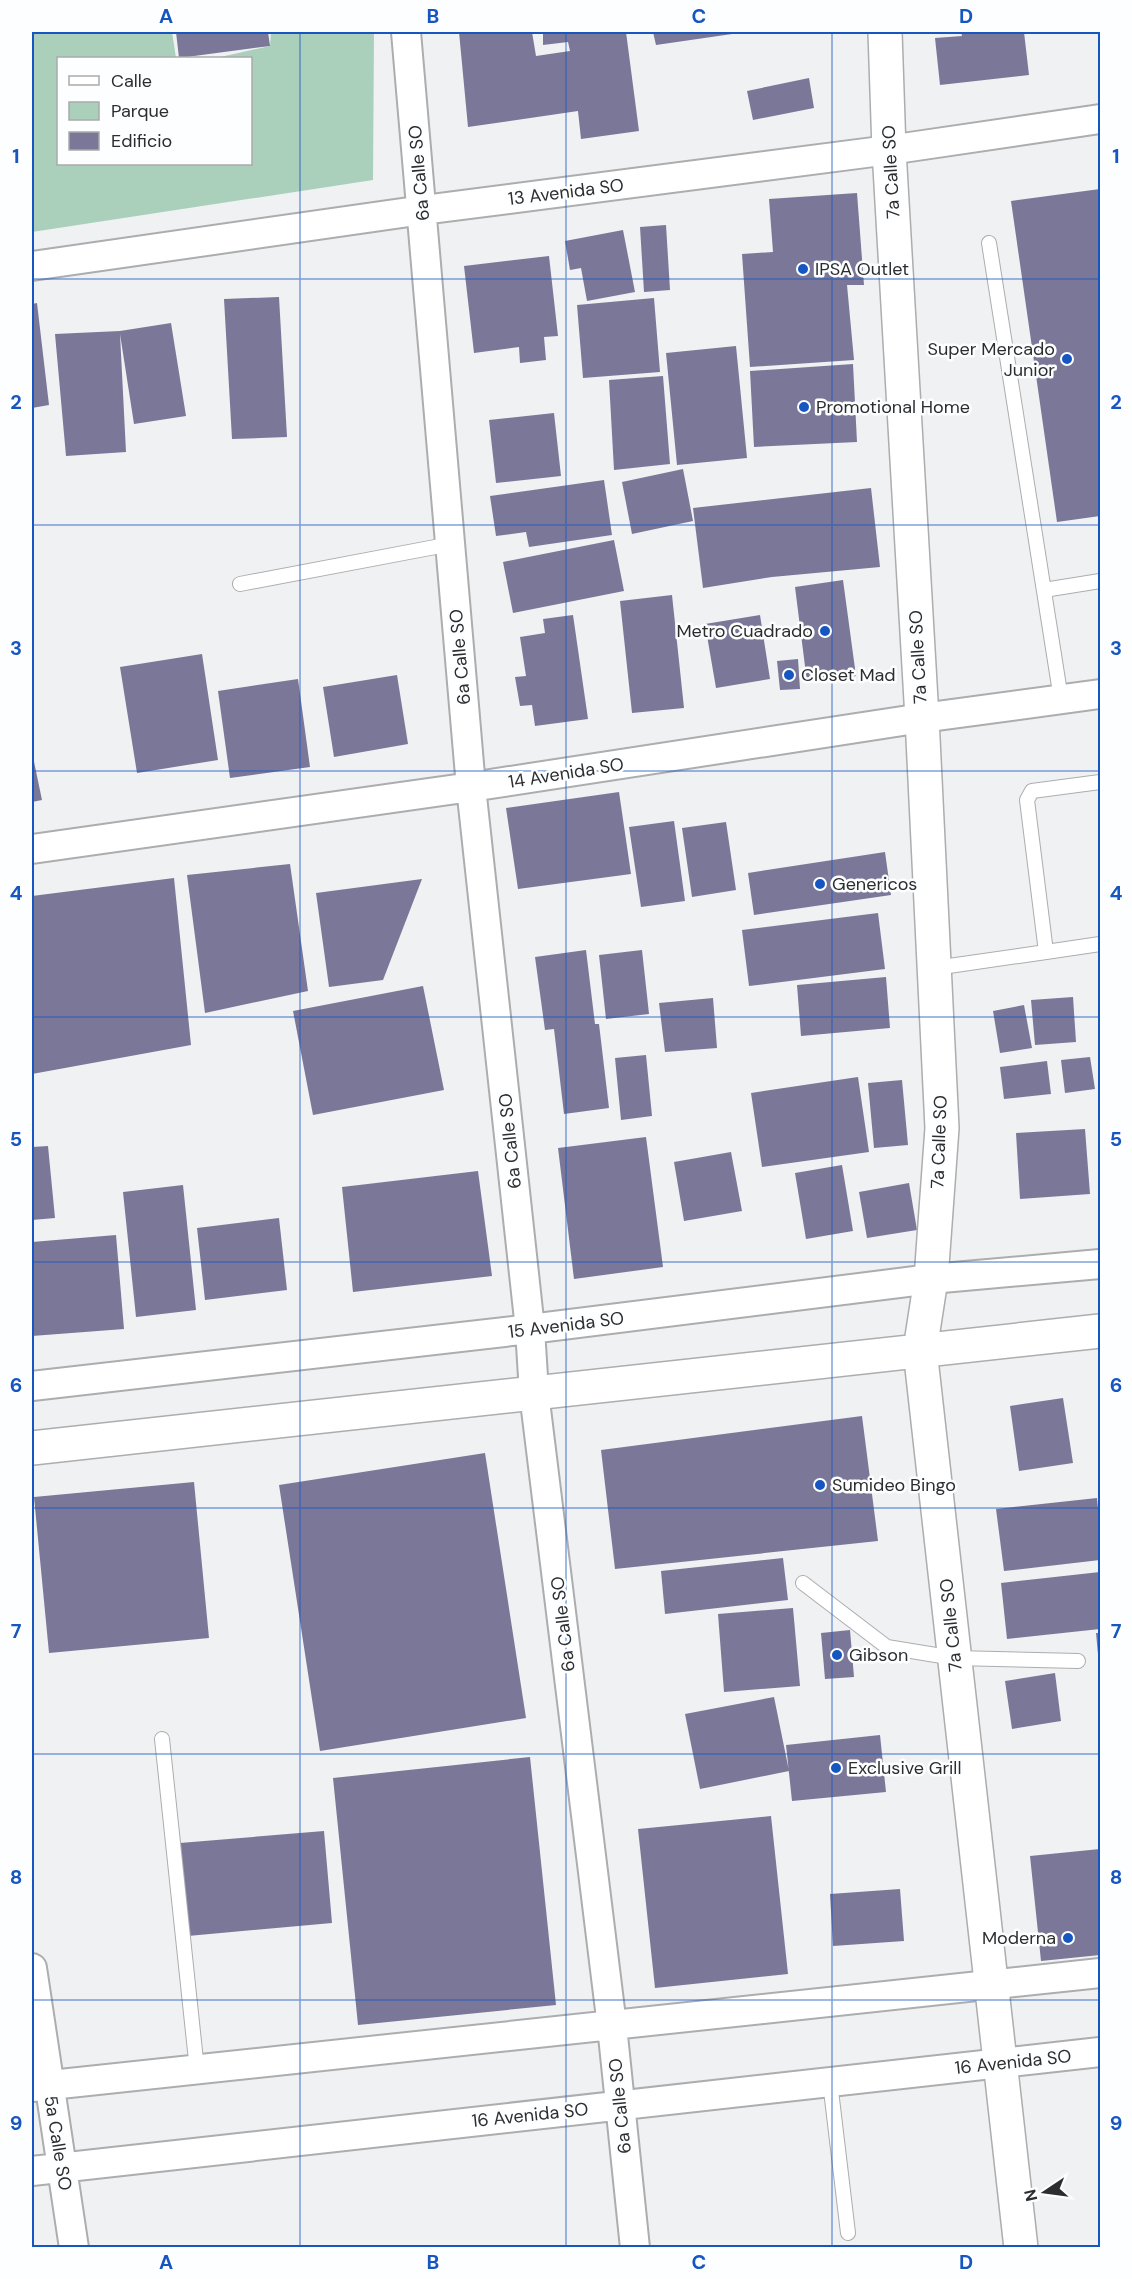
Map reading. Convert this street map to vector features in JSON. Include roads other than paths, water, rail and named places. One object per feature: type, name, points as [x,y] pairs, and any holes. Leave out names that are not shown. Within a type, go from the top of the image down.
[{"type":"main road","name":"7a Calle SO","points":[[885,32],[942,1128],[931,1279],[920,1350],[1021,2247]]},
{"type":"main road","points":[[32,1448],[1101,1331]]},
{"type":"street","name":"6a Calle SO","points":[[406,32],[471,787],[530,1329],[534,1393],[612,2026],[635,2247]]},
{"type":"street","name":"13 Avenida SO","points":[[32,266],[423,210],[890,150],[1101,119]]},
{"type":"street","name":"14 Avenida SO","points":[[32,849],[471,787],[922,718],[1101,694]]},
{"type":"street","name":"15 Avenida SO","points":[[32,1386],[530,1329],[931,1279],[1101,1264]]},
{"type":"street","name":"5a Calle SO","points":[[32,1968],[40,2086],[62,2168],[74,2247]]},
{"type":"street","points":[[40,2086],[1101,1973]]},
{"type":"street","name":"16 Avenida SO","points":[[32,2171],[1101,2052]]},
{"type":"lane","points":[[989,243],[1061,699]]},
{"type":"lane","points":[[240,584],[451,543]]},
{"type":"lane","points":[[1044,590],[1101,581]]},
{"type":"lane","points":[[1046,952],[1028,795],[1032,791],[1101,782]]},
{"type":"lane","points":[[935,968],[1101,944]]},
{"type":"lane","points":[[803,1583],[887,1647],[954,1658],[1078,1661]]},
{"type":"lane","points":[[162,1739],[198,2070]]},
{"type":"lane","points":[[830,2082],[848,2233]]},
{"type":"place","name":"IPSA Outlet","points":[[803,269]]},
{"type":"place","name":"Super Mercado Junior","points":[[1067,359]]},
{"type":"place","name":"Promotional Home","points":[[804,407]]},
{"type":"place","name":"Metro Cuadrado","points":[[825,631]]},
{"type":"place","name":"Closet Mad","points":[[789,675]]},
{"type":"place","name":"Genericos","points":[[820,884]]},
{"type":"place","name":"Sumideo Bingo","points":[[820,1485]]},
{"type":"place","name":"Gibson","points":[[837,1655]]},
{"type":"place","name":"Exclusive Grill","points":[[836,1768]]},
{"type":"place","name":"Moderna","points":[[1068,1938]]}]
